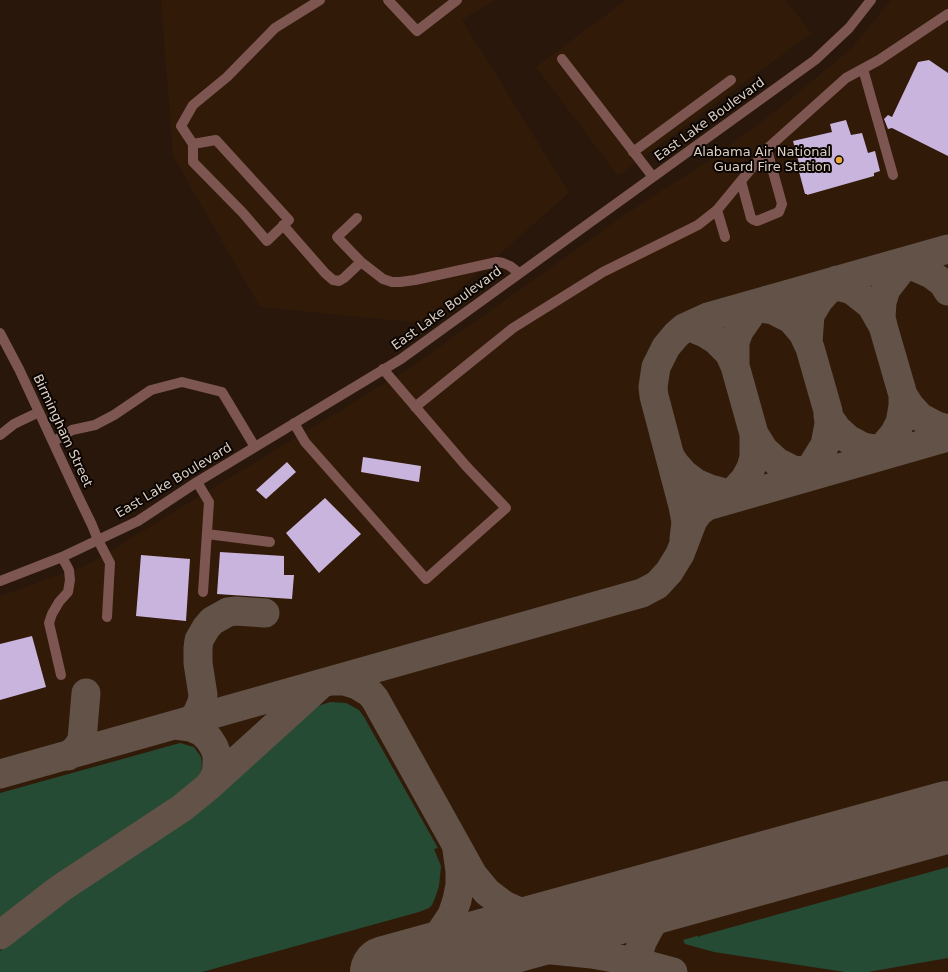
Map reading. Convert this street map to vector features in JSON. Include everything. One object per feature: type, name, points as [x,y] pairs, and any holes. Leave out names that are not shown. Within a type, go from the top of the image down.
[{"type":"street","points":[[193,144],[216,140],[289,220],[267,241],[243,213],[193,162],[193,144],[181,126],[193,105],[227,77],[275,28],[320,0]]},
{"type":"street","points":[[388,0],[417,31],[458,0]]},
{"type":"street","name":"East Lake Boulevard","points":[[0,581],[62,557],[138,521],[196,482],[401,359],[815,60],[849,28],[872,0]]},
{"type":"street","points":[[415,407],[512,328],[603,272],[698,225],[717,210],[766,150],[846,78],[879,60],[948,14]]},
{"type":"street","points":[[562,59],[653,177]]},
{"type":"street","points":[[863,69],[893,175]]},
{"type":"street","points":[[633,152],[731,80]]},
{"type":"street","points":[[741,181],[751,218],[757,221],[779,212],[782,204],[766,150]]},
{"type":"street","points":[[717,210],[725,237]]},
{"type":"street","points":[[357,218],[337,238],[361,262],[383,280],[400,282],[415,280],[497,262],[510,266],[519,273]]},
{"type":"street","points":[[283,225],[325,273],[333,280],[339,281],[344,278],[361,262]]},
{"type":"street","name":"Birmingham Street","points":[[0,333],[19,369],[92,524],[98,540],[110,562],[107,617]]},
{"type":"street","points":[[294,423],[306,442],[426,579],[506,508],[466,466],[384,369]]},
{"type":"street","points":[[53,442],[72,430],[95,425],[114,415],[151,390],[182,382],[222,392],[255,447]]},
{"type":"street","points":[[0,434],[14,424],[39,412]]},
{"type":"street","points":[[196,482],[209,502],[203,592]]},
{"type":"street","points":[[207,534],[270,542]]},
{"type":"street","points":[[61,674],[49,623],[59,602],[68,592],[70,580],[69,570],[62,557]]},
{"type":"shaded area","points":[[161,0],[495,0],[462,20],[569,193],[421,323],[260,307],[173,156]]},
{"type":"shaded area","points":[[626,0],[786,0],[811,33],[618,176],[536,67]]},
{"type":"shaded area","points":[[891,0],[948,0],[948,972],[0,972],[0,596],[87,565],[410,368],[626,214],[717,155],[776,111],[852,48]]},
{"type":"green space","points":[[330,702],[346,703],[359,710],[438,848],[434,849],[441,866],[439,886],[432,905],[429,908],[202,972],[0,972],[0,951],[79,891],[199,811],[307,714],[318,706]]},
{"type":"green space","points":[[180,743],[194,747],[201,757],[202,767],[198,780],[175,799],[65,871],[0,921],[0,793]]},
{"type":"green space","points":[[948,867],[948,958],[868,972],[845,972],[714,952],[685,944],[683,940],[697,936],[700,937]]},
{"type":"building","points":[[929,60],[948,73],[948,156],[892,128],[888,129],[884,119],[888,115],[892,117],[918,62]]},
{"type":"building","name":"Alabama Air National Guard Fire Station","points":[[846,120],[851,135],[862,133],[868,153],[875,151],[880,171],[874,173],[874,176],[807,195],[805,194],[793,141],[832,132],[830,124]]},
{"type":"building","points":[[363,457],[421,466],[419,482],[361,472]]},
{"type":"building","points":[[287,462],[296,472],[266,499],[256,490]]},
{"type":"building","points":[[325,498],[361,534],[319,573],[286,533]]},
{"type":"building","points":[[220,552],[284,556],[284,575],[294,575],[292,599],[217,594]]},
{"type":"building","points":[[141,555],[190,559],[186,621],[136,616]]},
{"type":"building","points":[[32,636],[46,687],[0,700],[0,644]]},
{"type":"taxiway","points":[[684,539],[686,522],[683,506],[654,396],[653,387],[656,367],[666,347],[676,335],[684,328],[708,317],[948,249]]},
{"type":"taxiway","points":[[883,326],[881,317],[882,302],[886,289],[904,266],[914,259]]},
{"type":"taxiway","points":[[900,263],[915,267],[931,274],[943,283],[948,291]]},
{"type":"taxiway","points":[[808,343],[810,315],[819,300],[837,280]]},
{"type":"taxiway","points":[[822,285],[852,290],[871,305],[883,326],[903,395],[900,423],[894,434],[880,451],[867,458]]},
{"type":"taxiway","points":[[735,366],[735,342],[739,331],[753,311],[767,300]]},
{"type":"taxiway","points":[[748,306],[773,310],[791,319],[803,333],[810,348],[828,411],[829,424],[825,445],[810,469],[794,479]]},
{"type":"taxiway","points":[[684,328],[693,328],[705,333],[716,340],[729,353],[735,366],[754,434],[764,450],[777,462],[793,470],[819,473]]},
{"type":"taxiway","points":[[903,395],[920,417],[937,426],[948,429]]},
{"type":"taxiway","points":[[828,416],[837,429],[848,439],[863,447],[892,452]]},
{"type":"taxiway","points":[[721,500],[735,490],[745,479],[751,468],[754,457],[754,434]]},
{"type":"taxiway","points":[[0,774],[642,593],[657,585],[669,572],[680,554],[693,520],[699,512],[707,506],[948,437]]},
{"type":"taxiway","points":[[670,456],[684,474],[696,483],[725,493],[741,494]]},
{"type":"taxiway","points":[[186,722],[197,714],[202,702],[203,695],[198,663],[198,648],[199,640],[206,628],[212,621],[228,612],[236,611],[265,613]]},
{"type":"taxiway","points":[[331,681],[344,681],[357,685],[370,693],[375,699],[473,875],[487,892],[504,905],[520,912],[544,919],[580,919]]},
{"type":"taxiway","points":[[175,725],[191,727],[202,732],[214,747],[217,755],[217,769],[209,786],[318,687]]},
{"type":"taxiway","points":[[68,756],[77,748],[82,740],[86,693]]},
{"type":"taxiway","points":[[0,935],[61,888],[182,808],[209,786]]},
{"type":"taxiway","points":[[395,969],[424,951],[436,939],[452,915],[460,885],[457,850]]},
{"type":"taxiway","points":[[636,972],[636,962],[642,942],[658,916],[681,896],[709,883]]},
{"type":"taxiway","points":[[448,955],[504,949],[531,948],[592,954],[636,962],[673,972]]},
{"type":"runway","points":[[386,972],[948,817]]},
{"type":"place","name":"Alabama Air National Guard Fire Station","points":[[839,160]]}]
